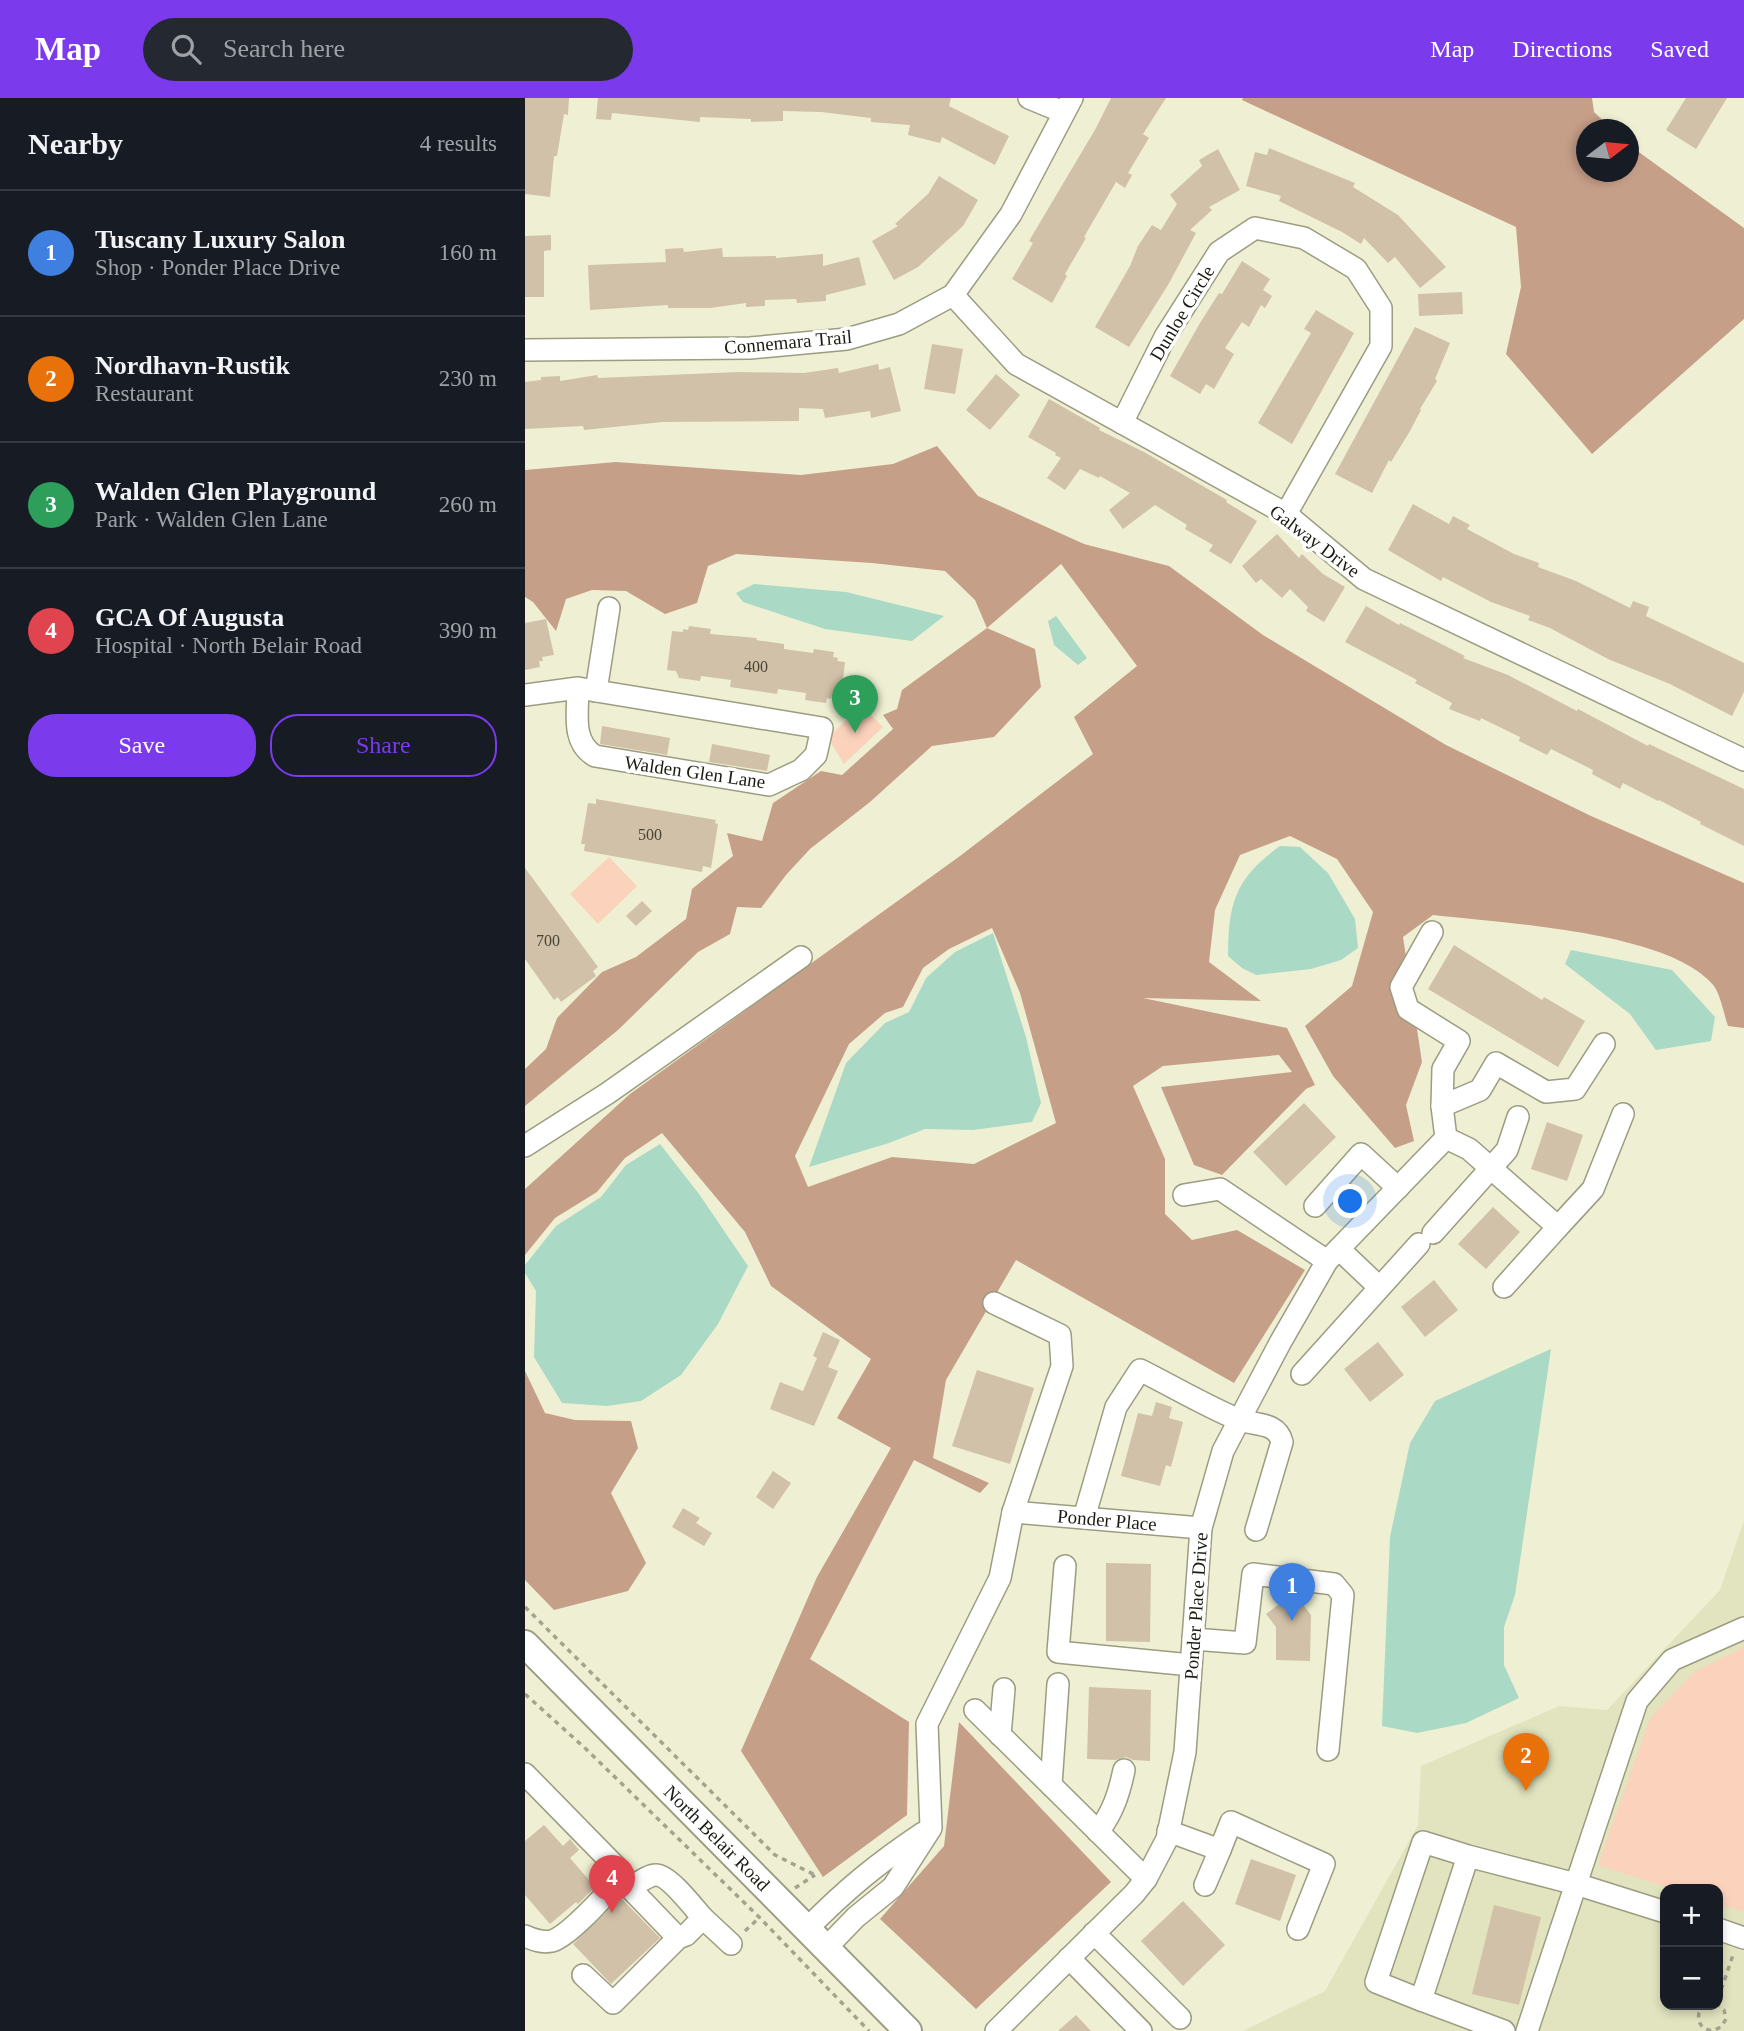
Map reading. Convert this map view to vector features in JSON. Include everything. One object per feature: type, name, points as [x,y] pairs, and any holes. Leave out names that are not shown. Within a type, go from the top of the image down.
[{"type":"main road","name":"North Belair Road","points":[[525,1644],[908,2031]]},
{"type":"street","name":"Connemara Trail","points":[[525,351],[750,348],[847,339],[899,324],[953,295],[1011,214],[1067,105],[1029,98]]},
{"type":"street","name":"Dunloe Circle","points":[[1122,423],[1165,337],[1219,252],[1255,228],[1304,238],[1356,269],[1381,308],[1381,346],[1286,514]]},
{"type":"street","name":"Galway Drive","points":[[953,295],[1016,364],[1286,514],[1364,579],[1744,760]]},
{"type":"street","name":"Walden Glen Lane","points":[[525,695],[587,690],[822,728],[816,755],[801,770],[769,785],[595,757],[589,753],[579,739],[587,690],[609,608]]},
{"type":"street","points":[[1432,932],[1401,987],[1408,1009],[1459,1041],[1443,1069],[1442,1107],[1446,1138],[1469,1149],[1559,1227]]},
{"type":"street","points":[[525,1146],[608,1093],[801,957]]},
{"type":"street","points":[[1442,1107],[1480,1090],[1496,1063],[1546,1092],[1575,1089],[1604,1044]]},
{"type":"street","points":[[1504,1287],[1593,1189],[1623,1114]]},
{"type":"street","points":[[1302,1374],[1507,1150],[1518,1117]]},
{"type":"street","name":"Ponder Place Drive","points":[[996,2031],[1134,1894],[1146,1879],[1167,1839],[1185,1752],[1201,1528],[1223,1451],[1333,1255],[1446,1138]]},
{"type":"street","points":[[1315,1206],[1361,1154],[1398,1188]]},
{"type":"street","points":[[1184,1195],[1220,1189],[1333,1255],[1379,1287]]},
{"type":"street","points":[[826,1948],[856,1917],[893,1886],[931,1828],[927,1724],[1000,1578],[1013,1513],[1062,1366],[1060,1335],[994,1303]]},
{"type":"street","points":[[1084,1518],[1116,1407],[1140,1370],[1239,1420],[1272,1427],[1277,1431],[1282,1442],[1256,1530]]},
{"type":"street","name":"Ponder Place","points":[[1013,1513],[1201,1528]]},
{"type":"street","points":[[1065,1566],[1058,1652],[1191,1665]]},
{"type":"street","points":[[1193,1639],[1245,1643],[1253,1574],[1334,1584],[1343,1595],[1328,1750]]},
{"type":"street","points":[[1527,2031],[1637,1700],[1672,1660],[1744,1628]]},
{"type":"street","points":[[1051,1785],[1058,1684]]},
{"type":"street","points":[[1000,1735],[1004,1689]]},
{"type":"street","points":[[975,1710],[1146,1879]]},
{"type":"street","points":[[1098,1832],[1112,1813],[1119,1796],[1124,1770]]},
{"type":"street","points":[[527,1782],[627,1882],[678,1938]]},
{"type":"street","points":[[1205,1885],[1231,1822],[1324,1864],[1298,1929]]},
{"type":"street","points":[[807,1929],[837,1898],[877,1864],[931,1828]]},
{"type":"street","points":[[1168,1831],[1220,1850]]},
{"type":"street","points":[[1504,2031],[1375,1982],[1423,1842],[1660,1910]]},
{"type":"street","points":[[1421,2000],[1468,1856]]},
{"type":"street","points":[[525,1936],[539,1942],[553,1940],[565,1934],[627,1882],[653,1875],[661,1876],[671,1883],[731,1944]]},
{"type":"street","points":[[583,1975],[613,2003],[678,1938],[686,1935],[703,1918]]},
{"type":"street","points":[[1723,1931],[1742,1937]]},
{"type":"street","points":[[1094,1933],[1181,2018]]},
{"type":"street","points":[[1069,1958],[1142,2031]]},
{"type":"path","points":[[525,1607],[775,1855],[815,1875]]},
{"type":"path","points":[[525,1694],[586,1749],[750,1908],[869,2031]]},
{"type":"path","points":[[1723,1988],[1742,1937]]},
{"type":"path","points":[[1701,2010],[1698,2017],[1701,2025],[1708,2031],[1717,2030],[1724,2023],[1723,2010]]},
{"type":"shaded area","points":[[1592,98],[1594,112],[1601,119],[1576,119],[1576,182],[1639,182],[1639,152],[1744,228],[1744,319],[1592,454],[1506,354],[1521,287],[1516,227],[1242,100]]},
{"type":"shaded area","points":[[937,446],[978,496],[1084,544],[1169,566],[1263,635],[1446,745],[1591,816],[1744,883],[1744,1028],[1728,1026],[1714,986],[1692,967],[1661,953],[1624,941],[1583,933],[1433,915],[1403,937],[1422,1062],[1406,1105],[1414,1141],[1395,1148],[1333,1076],[1305,1026],[1352,986],[1373,912],[1337,859],[1290,836],[1240,855],[1215,910],[1209,962],[1261,1001],[1143,998],[1287,1028],[1315,1085],[1306,1089],[1222,1175],[1194,1165],[1161,1087],[1292,1072],[1279,1055],[1163,1066],[1133,1086],[1165,1159],[1165,1214],[1192,1240],[1237,1230],[1305,1270],[1234,1383],[1016,1260],[946,1380],[933,1458],[989,1483],[980,1493],[914,1460],[810,1659],[909,1722],[907,1815],[823,1877],[741,1751],[817,1577],[891,1448],[837,1418],[871,1359],[771,1286],[745,1232],[662,1133],[625,1158],[597,1192],[555,1218],[525,1255],[525,1189],[630,1094],[960,856],[1093,754],[1074,717],[1137,666],[1061,564],[987,628],[975,600],[945,571],[736,554],[708,566],[697,603],[665,614],[626,591],[592,590],[566,599],[556,631],[533,602],[525,597],[525,470],[616,462],[801,475],[893,464]],"holes":[[[992,928],[1020,993],[1056,1123],[974,1164],[892,1157],[808,1187],[795,1156],[849,1044],[885,1013],[903,1007],[923,968],[949,949]]]},
{"type":"shaded area","points":[[754,584],[846,592],[944,616],[912,641],[825,629],[743,602],[736,593]]},
{"type":"shaded area","points":[[1056,616],[1087,658],[1078,665],[1054,645],[1048,621]]},
{"type":"shaded area","points":[[987,628],[1035,649],[1041,687],[994,737],[932,746],[870,802],[810,849],[761,908],[737,907],[730,934],[698,952],[618,1030],[525,1106],[525,1069],[546,1049],[557,1018],[602,972],[636,957],[686,919],[692,889],[733,856],[727,833],[762,841],[773,803],[821,771],[842,775],[893,729],[883,715],[897,709],[902,690]]},
{"type":"shaded area","points":[[861,705],[883,727],[844,764],[828,738]]},
{"type":"shaded area","points":[[1280,846],[1300,847],[1328,873],[1355,919],[1358,948],[1341,960],[1311,969],[1256,975],[1228,956],[1230,921],[1237,893],[1244,881],[1253,869]]},
{"type":"shaded area","points":[[609,857],[637,886],[598,924],[570,894]]},
{"type":"shaded area","points":[[993,933],[1026,1037],[1041,1103],[1032,1122],[973,1130],[925,1129],[809,1167],[846,1063],[885,1023],[909,1012],[926,978],[955,952]]},
{"type":"shaded area","points":[[1571,950],[1672,970],[1715,1017],[1711,1041],[1656,1050],[1630,1014],[1565,964]]},
{"type":"shaded area","points":[[660,1144],[699,1194],[748,1266],[718,1324],[681,1375],[641,1401],[607,1406],[562,1403],[534,1357],[536,1291],[525,1273],[525,1265],[556,1226],[601,1197],[626,1165]]},
{"type":"shaded area","points":[[1551,1349],[1515,1595],[1504,1627],[1504,1665],[1519,1698],[1466,1723],[1417,1733],[1382,1726],[1390,1537],[1410,1443],[1435,1401]]},
{"type":"shaded area","points":[[525,1371],[545,1413],[575,1420],[631,1421],[638,1448],[611,1493],[646,1563],[628,1591],[554,1610],[525,1580]]},
{"type":"shaded area","points":[[1744,1520],[1744,2031],[1243,2031],[1325,1991],[1418,1825],[1421,1766],[1559,1706],[1607,1710],[1720,1590]]},
{"type":"shaded area","points":[[1744,1647],[1744,1912],[1723,1906],[1723,1884],[1660,1885],[1598,1865],[1650,1718],[1694,1672]]},
{"type":"shaded area","points":[[959,1722],[1111,1882],[976,2009],[880,1919],[944,1846]]},
{"type":"building","points":[[525,98],[569,98],[568,115],[564,114],[557,156],[554,156],[550,197],[525,194]]},
{"type":"building","points":[[598,98],[951,98],[949,106],[1009,136],[995,165],[942,137],[940,143],[908,135],[910,125],[871,122],[871,118],[783,111],[783,121],[751,122],[751,119],[700,117],[700,122],[612,113],[611,120],[596,119]]},
{"type":"building","points":[[1111,98],[1166,98],[1143,134],[1149,138],[1128,173],[1132,175],[1125,188],[1116,182],[1084,237],[1086,238],[1052,303],[1012,279],[1033,243],[1029,241]]},
{"type":"building","points":[[1686,98],[1727,98],[1696,149],[1666,130]]},
{"type":"building","points":[[1269,148],[1355,183],[1353,187],[1398,215],[1446,267],[1420,288],[1395,257],[1388,263],[1364,238],[1361,244],[1279,201],[1281,196],[1246,186],[1255,152],[1267,155]]},
{"type":"building","points":[[1218,149],[1240,190],[1209,207],[1212,210],[1190,230],[1196,233],[1168,285],[1129,347],[1095,327],[1152,225],[1161,230],[1177,204],[1170,195],[1202,166],[1199,160]]},
{"type":"building","points":[[939,176],[978,200],[963,226],[918,267],[894,280],[872,241],[898,226],[895,224],[928,194]]},
{"type":"building","points":[[551,235],[551,250],[544,251],[544,297],[525,297],[525,236]]},
{"type":"building","points":[[683,248],[684,252],[722,248],[723,257],[776,258],[823,254],[823,266],[859,257],[866,285],[826,295],[826,301],[797,303],[796,299],[765,300],[765,306],[746,307],[746,303],[710,308],[668,308],[668,305],[590,310],[588,265],[666,262],[665,249]]},
{"type":"building","points":[[1242,261],[1270,279],[1263,290],[1272,296],[1265,308],[1261,305],[1249,327],[1242,322],[1225,348],[1234,354],[1214,389],[1206,384],[1200,394],[1170,376],[1200,323]]},
{"type":"building","points":[[1462,292],[1463,314],[1419,316],[1418,294]]},
{"type":"building","points":[[1316,310],[1354,333],[1292,444],[1258,423],[1311,333],[1304,329]]},
{"type":"building","points":[[1415,327],[1450,343],[1435,379],[1437,381],[1372,493],[1335,474]]},
{"type":"building","points":[[932,344],[963,349],[955,394],[924,389]]},
{"type":"building","points":[[878,364],[879,370],[890,367],[901,411],[871,418],[870,411],[825,418],[823,409],[799,408],[799,421],[663,422],[584,430],[583,426],[525,429],[525,382],[541,380],[541,377],[560,376],[560,381],[597,375],[598,378],[738,372],[804,373],[838,368],[839,373]]},
{"type":"building","points":[[996,374],[1020,395],[990,430],[966,410]]},
{"type":"building","points":[[1049,399],[1100,428],[1099,430],[1144,452],[1227,500],[1226,502],[1257,521],[1231,564],[1209,551],[1213,545],[1185,529],[1187,525],[1155,505],[1123,529],[1109,510],[1130,493],[1100,476],[1099,478],[1080,469],[1065,490],[1047,478],[1061,458],[1028,437]]},
{"type":"building","points":[[1413,504],[1449,524],[1453,516],[1470,525],[1467,529],[1514,554],[1539,563],[1538,567],[1576,581],[1630,608],[1633,601],[1649,607],[1646,616],[1744,663],[1744,692],[1732,716],[1670,684],[1608,659],[1550,628],[1528,620],[1530,616],[1491,602],[1443,577],[1441,581],[1388,550]]},
{"type":"building","points":[[1277,534],[1299,558],[1302,554],[1323,574],[1345,587],[1324,622],[1306,611],[1308,607],[1290,589],[1282,598],[1261,579],[1256,583],[1242,566]]},
{"type":"building","points":[[1366,606],[1465,656],[1463,658],[1508,675],[1648,746],[1649,744],[1744,789],[1744,846],[1623,783],[1620,789],[1592,774],[1593,770],[1551,749],[1547,755],[1519,741],[1520,737],[1481,718],[1480,721],[1449,709],[1452,703],[1415,683],[1417,680],[1345,642]]},
{"type":"building","points":[[546,619],[554,655],[542,657],[543,661],[539,661],[540,667],[525,670],[525,623]]},
{"type":"building","points":[[689,626],[711,629],[710,634],[757,638],[756,640],[784,644],[784,649],[813,653],[814,649],[834,652],[833,657],[838,658],[837,661],[845,662],[841,697],[827,698],[826,703],[805,700],[806,693],[778,689],[777,694],[730,687],[731,680],[701,676],[700,681],[679,678],[676,671],[667,670],[672,631],[683,632],[683,629],[688,630]]},
{"type":"building","points":[[602,726],[670,738],[667,755],[600,744]]},
{"type":"building","points":[[712,744],[770,755],[767,771],[709,762]]},
{"type":"building","points":[[596,799],[716,820],[715,823],[718,824],[711,868],[703,866],[702,872],[584,851],[585,844],[581,844],[588,803],[596,804]]},
{"type":"building","points":[[525,868],[598,967],[593,971],[596,976],[561,1002],[558,997],[554,1000],[525,959]]},
{"type":"building","points":[[642,901],[652,911],[636,926],[626,916]]},
{"type":"building","points":[[1454,945],[1542,1000],[1544,997],[1585,1021],[1558,1067],[1428,989]]},
{"type":"building","points":[[1304,1103],[1336,1137],[1286,1186],[1253,1152]]},
{"type":"building","points":[[1547,1122],[1583,1135],[1567,1181],[1531,1169]]},
{"type":"building","points":[[1493,1207],[1520,1232],[1486,1269],[1458,1244]]},
{"type":"building","points":[[1434,1280],[1458,1310],[1425,1337],[1401,1307]]},
{"type":"building","points":[[823,1332],[840,1340],[828,1367],[838,1371],[814,1426],[770,1409],[780,1382],[803,1391],[817,1358],[813,1356]]},
{"type":"building","points":[[1378,1342],[1404,1375],[1370,1402],[1344,1369]]},
{"type":"building","points":[[977,1370],[1034,1388],[1010,1464],[952,1446]]},
{"type":"building","points":[[1156,1402],[1172,1407],[1169,1418],[1183,1422],[1171,1467],[1166,1465],[1160,1486],[1121,1476],[1138,1413],[1152,1416]]},
{"type":"building","points":[[773,1471],[791,1483],[773,1509],[756,1497]]},
{"type":"building","points":[[683,1508],[700,1518],[696,1523],[712,1533],[704,1546],[672,1527]]},
{"type":"building","points":[[1106,1563],[1151,1564],[1150,1642],[1106,1641]]},
{"type":"building","points":[[1294,1593],[1311,1615],[1310,1661],[1276,1660],[1276,1627],[1266,1614]]},
{"type":"building","points":[[1089,1687],[1151,1690],[1150,1761],[1126,1757],[1116,1760],[1087,1759]]},
{"type":"building","points":[[544,1825],[563,1846],[570,1839],[579,1850],[570,1858],[595,1887],[578,1904],[576,1902],[550,1924],[525,1895],[525,1841]]},
{"type":"building","points":[[1251,1859],[1296,1875],[1280,1921],[1235,1904]]},
{"type":"building","points":[[621,1898],[660,1938],[611,1984],[573,1944]]},
{"type":"building","points":[[1183,1901],[1225,1945],[1183,1986],[1141,1941]]},
{"type":"building","points":[[1494,1905],[1541,1917],[1519,2005],[1472,1994]]},
{"type":"building","points":[[1076,2015],[1091,2031],[1058,2031]]},
{"type":"place","name":"Walden Glen Playground","points":[[855,733]]},
{"type":"place","name":"Tuscany Luxury Salon","points":[[1292,1621]]},
{"type":"place","name":"Nordhavn-Rustik","points":[[1526,1791]]},
{"type":"place","name":"GCA Of Augusta","points":[[612,1913]]}]
